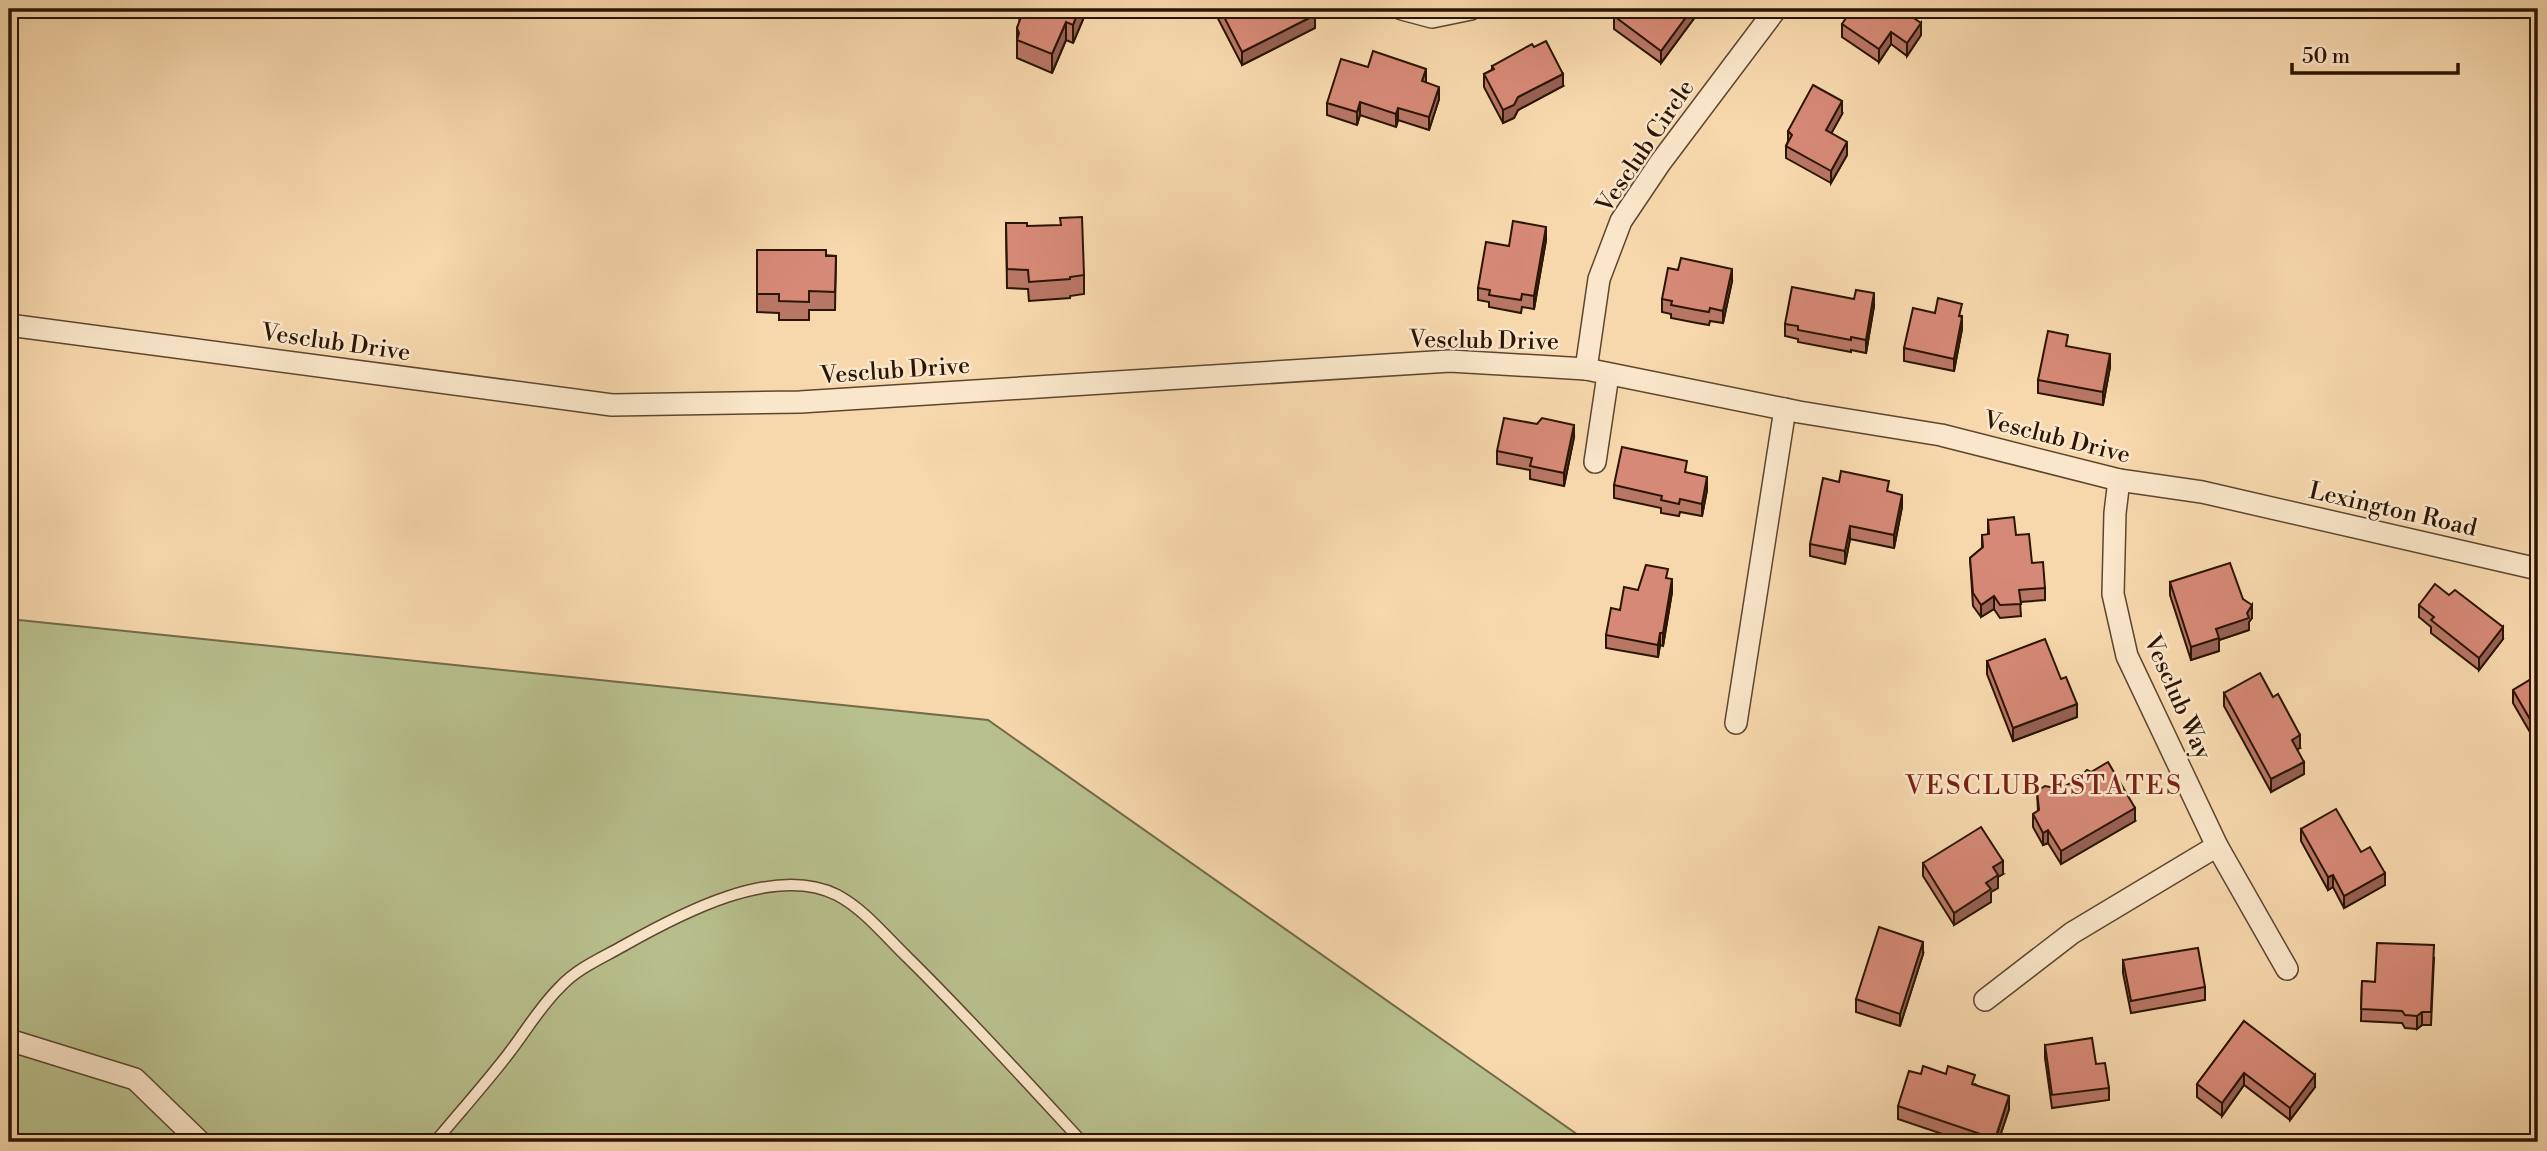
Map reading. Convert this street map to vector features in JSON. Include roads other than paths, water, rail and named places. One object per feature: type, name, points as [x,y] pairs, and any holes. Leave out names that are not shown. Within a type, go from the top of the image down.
[{"type":"street","points":[[1402,9],[1432,17],[1471,9]]},
{"type":"street","name":"Vesclub Circle","points":[[1586,369],[1599,279],[1621,221],[1660,163],[1776,9]]},
{"type":"street","name":"Vesclub Drive","points":[[9,325],[612,405],[800,402],[1450,361],[1586,369],[1785,409],[1941,435],[2119,480],[2235,499]]},
{"type":"street","points":[[1595,462],[1608,375]]},
{"type":"street","points":[[1736,723],[1785,409]]},
{"type":"street","name":"Vesclub Way","points":[[2119,480],[2115,513],[2113,594],[2127,656],[2217,846],[2287,969]]},
{"type":"street","name":"Lexington Road","points":[[2235,499],[2538,569]]},
{"type":"street","points":[[1985,1000],[2072,933],[2217,846]]},
{"type":"street","points":[[9,1040],[135,1079],[200,1142]]},
{"type":"lane","points":[[435,1142],[549,1000],[578,972],[640,936],[701,906],[767,887],[793,885],[836,895],[863,914],[951,1001],[1082,1142]]},
{"type":"district","name":"VESCLUB ESTATES","points":[[2044,785]]}]
